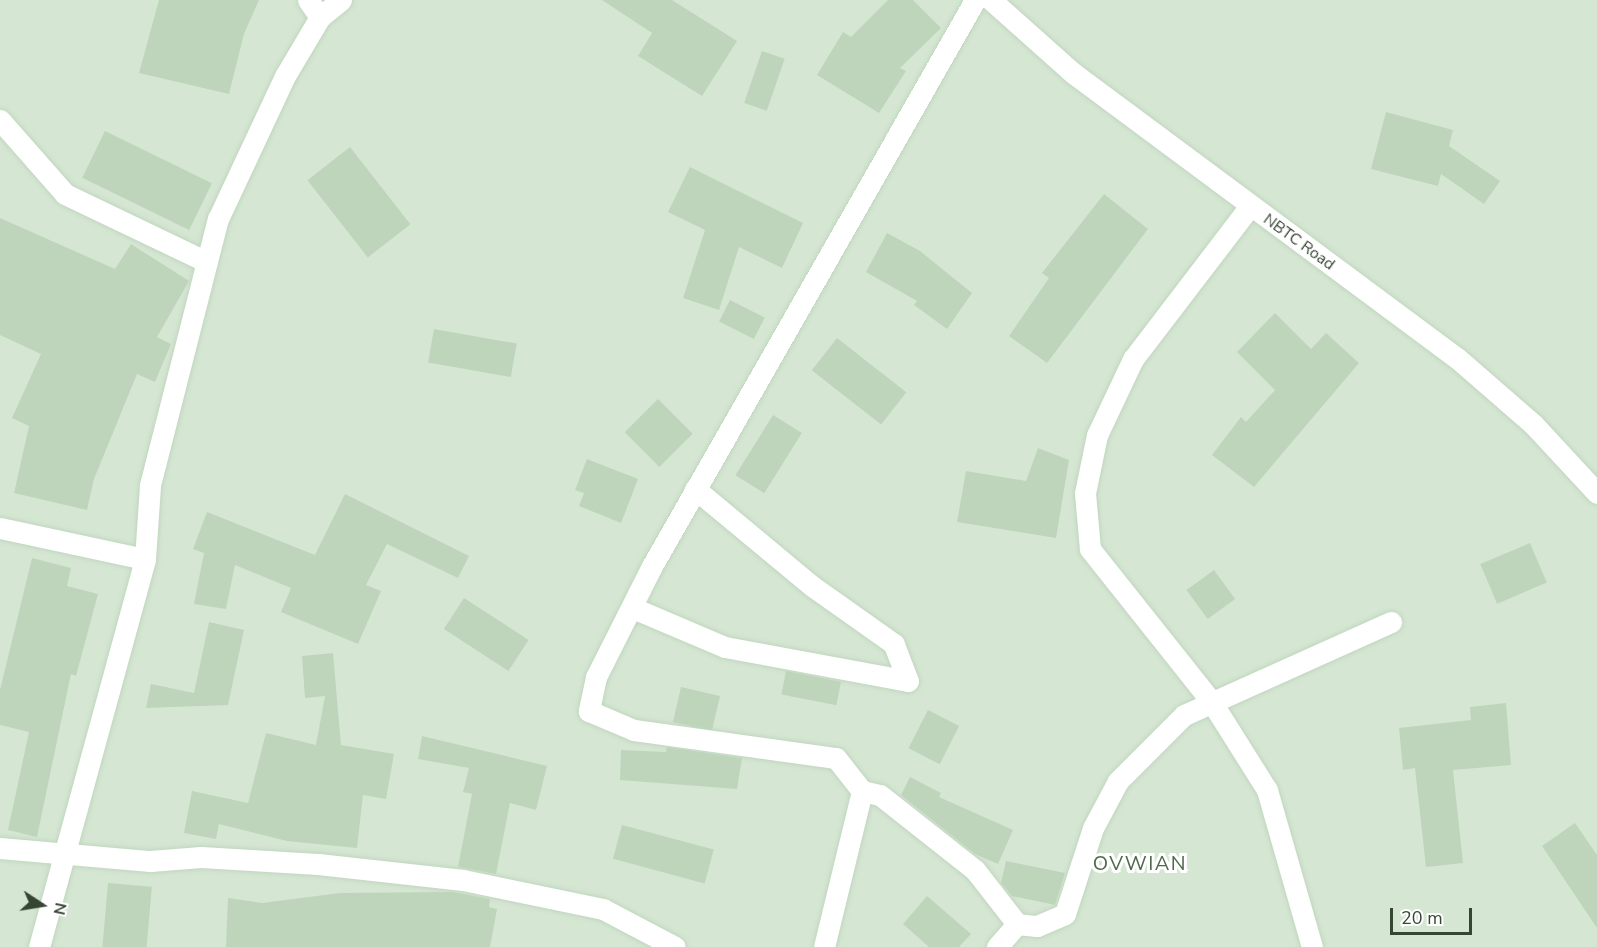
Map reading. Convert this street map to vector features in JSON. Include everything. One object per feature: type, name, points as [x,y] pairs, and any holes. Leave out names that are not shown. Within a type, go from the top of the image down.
[{"type":"street","points":[[39,947],[61,855],[95,755],[146,559],[150,485],[218,219],[314,8],[341,0]]},
{"type":"street","points":[[975,0],[695,489],[596,677],[588,711],[634,730],[836,758],[862,791],[880,795],[975,870],[1017,924],[1037,926],[1065,914],[1093,828],[1118,781],[1184,715],[1391,622]]},
{"type":"street","name":"NBTC Road","points":[[992,0],[1073,73],[1457,358],[1533,424],[1597,493]]},
{"type":"street","points":[[0,120],[65,194],[207,262]]},
{"type":"street","points":[[1250,206],[1133,359],[1097,435],[1085,493],[1090,549],[1211,701],[1267,790],[1312,947]]},
{"type":"street","points":[[633,608],[725,647],[908,681],[894,644],[812,586],[695,489]]},
{"type":"street","points":[[0,528],[146,559]]},
{"type":"street","points":[[824,947],[862,791]]},
{"type":"street","points":[[0,848],[61,855],[259,861],[463,880],[603,909],[675,947]]},
{"type":"street","points":[[997,947],[1017,924]]},
{"type":"shaded area","points":[[0,0],[1597,0],[1597,947],[0,947]]},
{"type":"building","points":[[159,0],[259,0],[244,34],[229,94],[139,73]]},
{"type":"building","points":[[602,0],[672,0],[737,41],[702,96],[638,56],[652,33]]},
{"type":"building","points":[[888,0],[913,0],[941,28],[900,68],[906,71],[879,113],[817,75],[843,32],[851,37]]},
{"type":"building","points":[[762,51],[785,59],[767,111],[744,103]]},
{"type":"building","points":[[1386,112],[1453,130],[1449,146],[1500,181],[1484,204],[1441,174],[1438,186],[1371,169]]},
{"type":"building","points":[[105,131],[212,183],[189,230],[82,178]]},
{"type":"building","points":[[350,147],[410,224],[368,257],[307,180]]},
{"type":"building","points":[[690,167],[803,223],[782,268],[739,247],[719,310],[683,298],[705,230],[668,212]]},
{"type":"building","points":[[1104,194],[1148,229],[1047,363],[1009,336],[1049,278],[1042,273]]},
{"type":"building","points":[[0,218],[115,269],[131,244],[189,281],[157,337],[171,344],[155,382],[137,374],[94,479],[87,510],[14,493],[29,426],[12,418],[41,354],[0,335]]},
{"type":"building","points":[[887,233],[920,251],[972,293],[947,329],[914,305],[917,301],[866,272]]},
{"type":"building","points":[[730,300],[765,318],[754,339],[719,321]]},
{"type":"building","points":[[1275,313],[1311,349],[1326,333],[1359,363],[1254,487],[1212,455],[1241,417],[1246,422],[1275,390],[1237,352]]},
{"type":"building","points":[[434,329],[517,344],[511,377],[428,362]]},
{"type":"building","points":[[837,338],[906,392],[881,424],[812,370]]},
{"type":"building","points":[[658,399],[693,434],[659,467],[625,432]]},
{"type":"building","points":[[773,415],[802,433],[764,493],[735,475]]},
{"type":"building","points":[[1038,448],[1069,460],[1056,538],[957,522],[966,471],[1026,481]]},
{"type":"building","points":[[587,459],[638,479],[621,523],[579,506],[584,493],[575,490]]},
{"type":"building","points":[[345,494],[469,556],[458,578],[387,544],[366,585],[381,591],[358,644],[281,612],[291,588],[235,565],[226,609],[194,604],[204,553],[193,549],[207,512],[315,555]]},
{"type":"building","points":[[1530,543],[1547,583],[1497,604],[1480,564]]},
{"type":"building","points":[[32,558],[71,568],[67,586],[98,594],[76,676],[71,674],[37,837],[8,830],[29,732],[0,725],[0,690]]},
{"type":"building","points":[[1214,570],[1235,599],[1208,619],[1186,590]]},
{"type":"building","points":[[464,598],[529,640],[508,671],[444,629]]},
{"type":"building","points":[[209,622],[244,630],[228,705],[146,708],[151,684],[194,693]]},
{"type":"building","points":[[333,653],[341,745],[394,754],[386,799],[363,795],[357,848],[287,841],[219,824],[216,839],[184,833],[192,791],[248,803],[266,733],[316,745],[325,696],[305,698],[302,656]]},
{"type":"building","points":[[786,671],[841,682],[836,705],[781,695]]},
{"type":"building","points":[[681,687],[720,696],[712,731],[673,722]]},
{"type":"building","points":[[1506,703],[1511,765],[1453,770],[1463,863],[1426,867],[1415,768],[1403,770],[1399,728],[1471,720],[1470,707]]},
{"type":"building","points":[[928,710],[959,726],[940,764],[908,748]]},
{"type":"building","points":[[422,736],[547,766],[536,810],[510,803],[496,874],[458,867],[472,794],[463,792],[469,768],[418,759]]},
{"type":"building","points":[[667,747],[742,758],[737,789],[620,780],[621,750],[666,752]]},
{"type":"building","points":[[910,777],[941,793],[939,797],[1013,830],[998,864],[975,854],[901,795]]},
{"type":"building","points":[[1575,823],[1597,855],[1597,928],[1542,846]]},
{"type":"building","points":[[622,825],[714,850],[705,883],[613,859]]},
{"type":"building","points":[[1006,861],[1065,873],[1055,905],[1012,896],[1001,883]]},
{"type":"building","points":[[108,883],[152,887],[147,947],[102,947]]},
{"type":"building","points":[[453,892],[490,899],[489,907],[497,909],[490,947],[226,947],[228,898],[262,903],[340,893]]},
{"type":"building","points":[[927,896],[971,934],[959,947],[929,947],[903,924]]},
{"type":"district","name":"OVWIAN","points":[[1140,863]]}]
